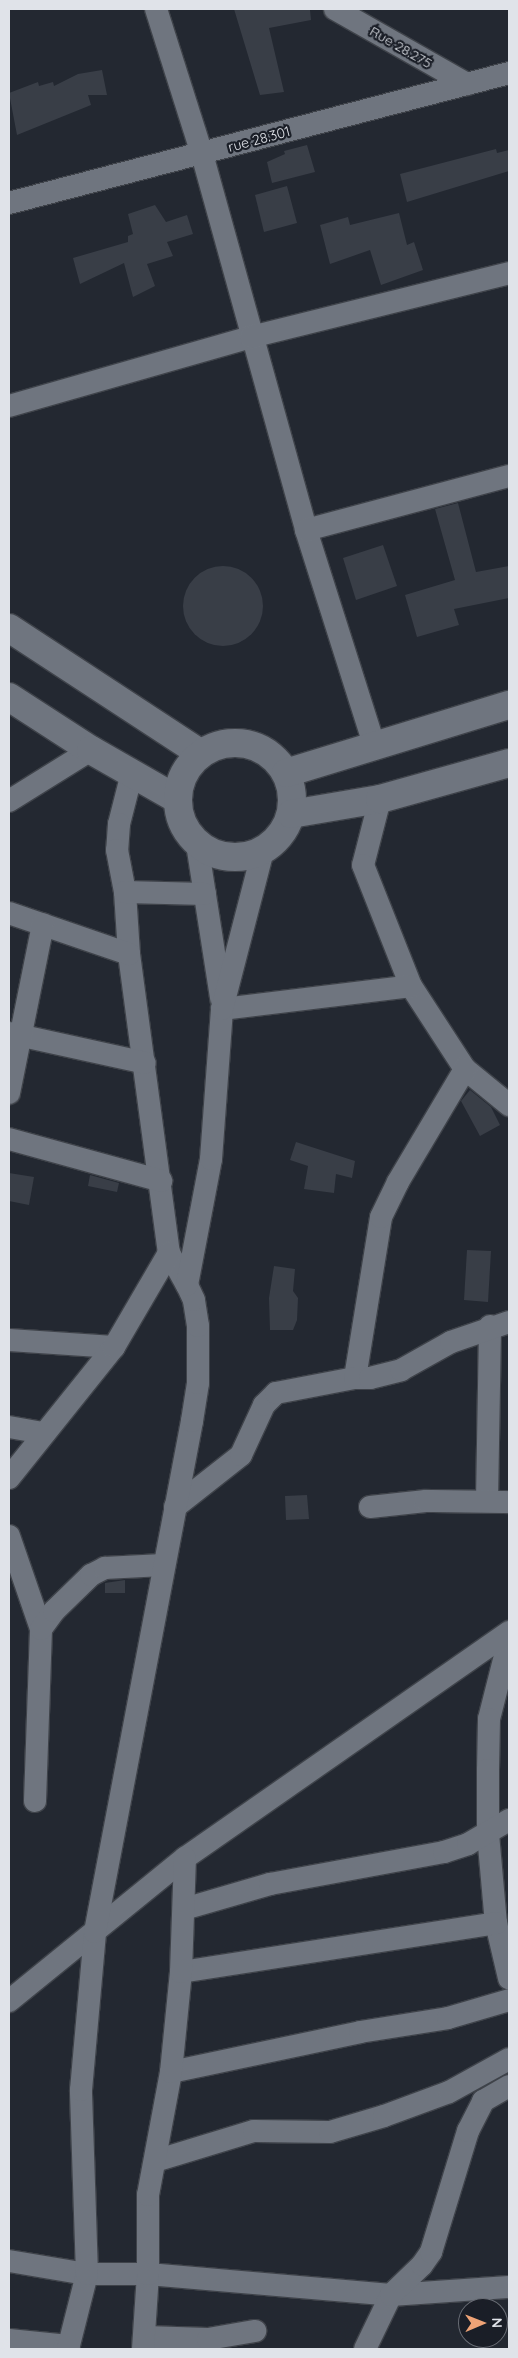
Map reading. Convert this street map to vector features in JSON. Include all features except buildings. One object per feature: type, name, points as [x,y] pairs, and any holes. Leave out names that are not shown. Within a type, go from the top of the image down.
[{"type":"main road","points":[[9,628],[200,753]]},
{"type":"main road","points":[[9,697],[91,750],[177,799]]},
{"type":"main road","points":[[286,773],[374,744],[509,705]]},
{"type":"main road","points":[[223,743],[248,743],[270,754],[286,773],[292,793],[291,814],[281,835],[263,850],[241,858],[218,856],[197,844],[185,830],[177,799],[184,771],[200,753],[223,743]]},
{"type":"main road","points":[[291,814],[380,799],[509,763]]},
{"type":"street","points":[[156,9],[202,154],[306,530],[374,744]]},
{"type":"street","name":"Rue 28.275","points":[[335,9],[467,84]]},
{"type":"street","name":"rue 28.301","points":[[9,203],[509,74]]},
{"type":"street","points":[[9,406],[251,336],[509,273]]},
{"type":"street","points":[[306,530],[509,476]]},
{"type":"street","points":[[9,801],[91,750]]},
{"type":"street","points":[[9,2340],[67,2348],[87,2274],[81,2090],[94,1932],[198,1383],[198,1326],[194,1300],[169,1252],[145,1063],[128,954],[125,892],[118,841],[132,772]]},
{"type":"street","points":[[380,799],[363,865],[411,986],[465,1069],[509,1105]]},
{"type":"street","points":[[197,844],[222,1009]]},
{"type":"street","points":[[186,1285],[211,1159],[222,1009],[263,850]]},
{"type":"street","points":[[125,892],[205,894]]},
{"type":"street","points":[[9,913],[128,954]]},
{"type":"street","points":[[9,1093],[14,1034],[43,924]]},
{"type":"street","points":[[222,1009],[411,986]]},
{"type":"street","points":[[14,1034],[145,1063]]},
{"type":"street","points":[[355,1378],[381,1216],[398,1182],[465,1069]]},
{"type":"street","points":[[9,1140],[161,1181]]},
{"type":"street","points":[[9,1478],[114,1348],[169,1252]]},
{"type":"street","points":[[174,1506],[241,1455],[270,1396],[308,1385],[355,1378],[370,1378],[401,1370],[451,1342],[500,1324],[498,1501],[426,1501],[370,1507]]},
{"type":"street","points":[[9,1340],[114,1348]]},
{"type":"street","points":[[9,1428],[44,1433]]},
{"type":"street","points":[[9,1536],[41,1629],[35,1801]]},
{"type":"street","points":[[41,1629],[54,1610],[91,1575],[105,1568],[162,1565]]},
{"type":"street","points":[[9,2001],[184,1858],[509,1632]]},
{"type":"street","points":[[509,1640],[489,1719],[488,1834],[496,1923],[509,1978]]},
{"type":"street","points":[[184,1909],[270,1884],[444,1852],[488,1834],[509,1820]]},
{"type":"street","points":[[184,1858],[181,1972],[171,2072],[148,2195],[148,2274],[145,2343],[208,2339],[255,2331]]},
{"type":"street","points":[[181,1972],[496,1923]]},
{"type":"street","points":[[171,2072],[360,2032],[448,2018],[509,2000]]},
{"type":"street","points":[[155,2161],[254,2131],[330,2132],[375,2119],[449,2092],[509,2059]]},
{"type":"street","points":[[366,2349],[391,2294],[422,2266],[431,2252],[468,2131],[483,2101],[509,2086]]},
{"type":"street","points":[[9,2261],[87,2274],[148,2274],[391,2294],[509,2287]]}]
